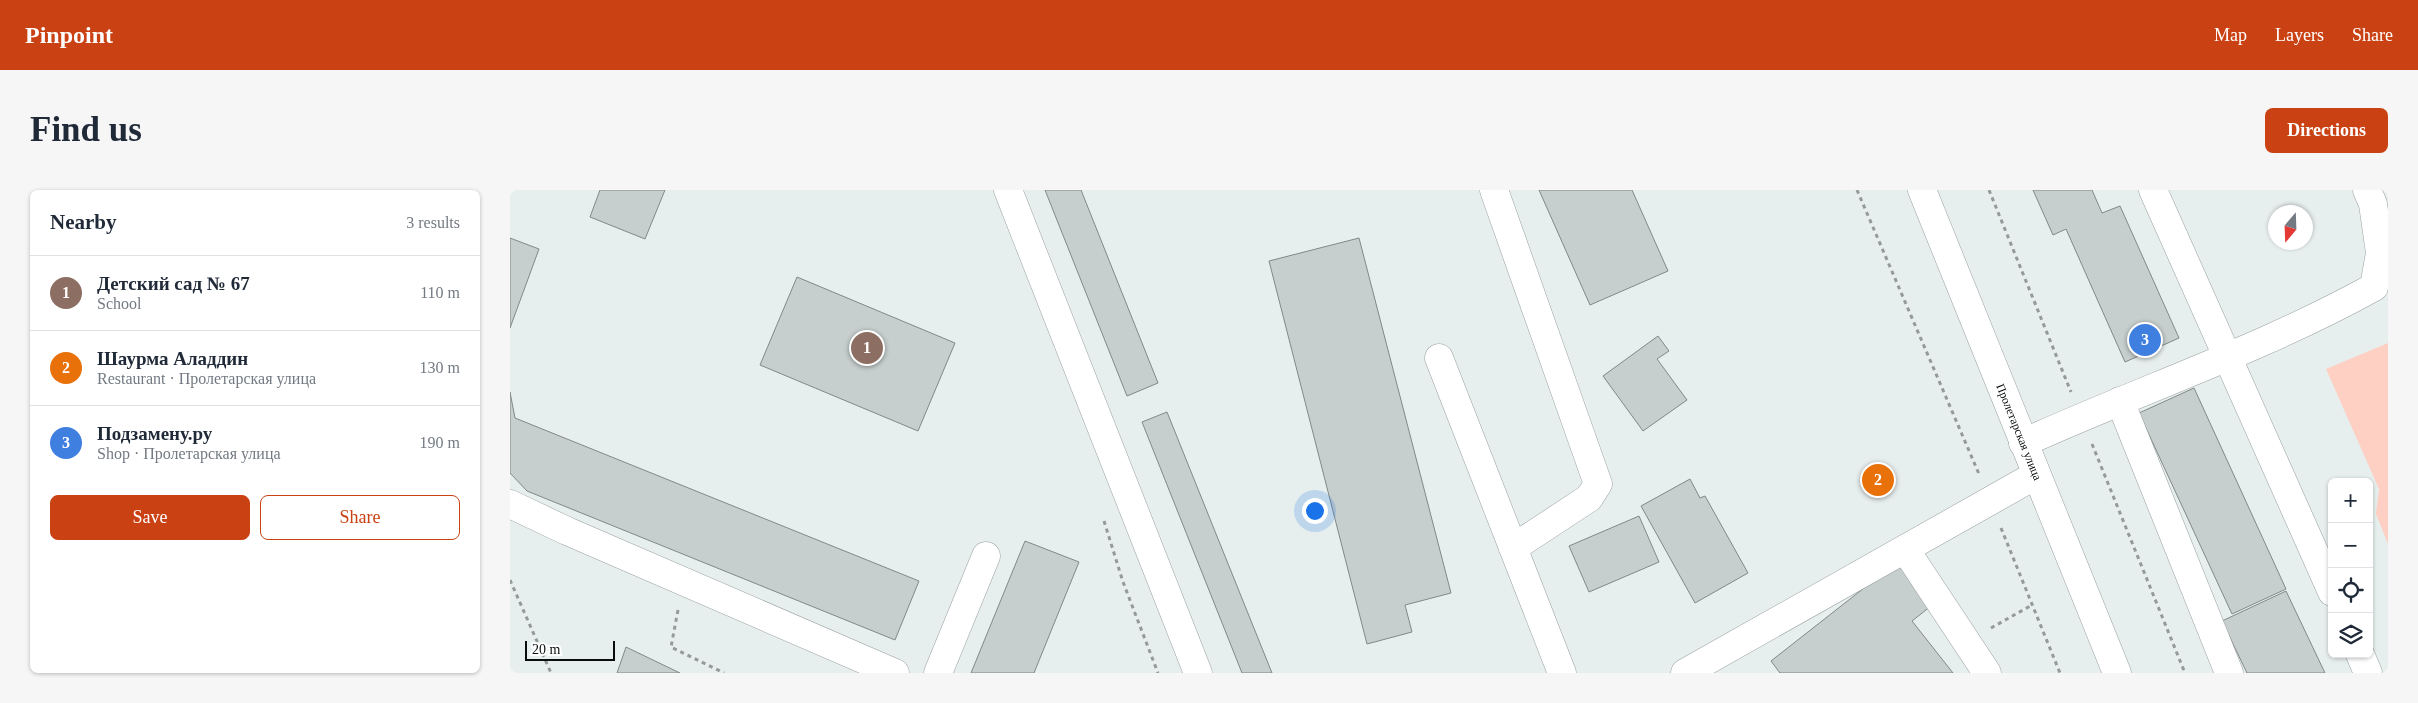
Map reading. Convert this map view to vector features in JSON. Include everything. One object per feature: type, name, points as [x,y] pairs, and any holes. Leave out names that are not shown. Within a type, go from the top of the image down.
[{"type":"street","points":[[1008,190],[1198,673]]},
{"type":"street","points":[[1494,190],[1598,484],[1589,498],[1513,548]]},
{"type":"street","name":"Пролетарская улица","points":[[1922,190],[2117,673]]},
{"type":"street","points":[[2153,190],[2328,583]]},
{"type":"street","points":[[2023,443],[2330,312],[2374,287],[2380,253],[2373,204],[2367,190]]},
{"type":"street","points":[[1439,358],[1562,673]]},
{"type":"street","points":[[2120,401],[2229,673]]},
{"type":"street","points":[[1685,673],[2036,475]]},
{"type":"street","points":[[510,504],[895,673]]},
{"type":"street","points":[[1906,549],[1987,673]]},
{"type":"street","points":[[938,673],[986,556]]},
{"type":"street","points":[[2362,658],[2368,673]]},
{"type":"path","points":[[1857,190],[1990,501],[2060,673]]},
{"type":"path","points":[[510,580],[551,673]]},
{"type":"path","points":[[683,581],[671,647],[724,673]]},
{"type":"path","points":[[1966,642],[2032,605]]},
{"type":"shaded area","points":[[2388,343],[2388,544],[2376,514],[2379,489],[2326,369]]},
{"type":"building","points":[[600,190],[665,190],[645,239],[590,217]]},
{"type":"building","points":[[1045,190],[1081,190],[1158,383],[1127,396]]},
{"type":"building","points":[[1539,190],[1632,190],[1668,271],[1590,305]]},
{"type":"building","points":[[2033,190],[2092,190],[2102,213],[2120,206],[2179,338],[2125,362],[2066,229],[2053,235]]},
{"type":"building","points":[[510,238],[539,249],[510,328]]},
{"type":"building","points":[[1359,238],[1451,593],[1405,605],[1412,632],[1367,644],[1269,261]]},
{"type":"building","points":[[797,277],[955,343],[918,431],[760,365]]},
{"type":"building","points":[[1658,336],[1669,351],[1657,359],[1687,400],[1643,431],[1603,376]]},
{"type":"building","points":[[2194,388],[2286,589],[2232,614],[2139,413]]},
{"type":"building","points":[[510,392],[515,418],[919,581],[895,640],[527,491],[510,473]]},
{"type":"building","points":[[1167,412],[1272,673],[1242,673],[1142,422]]},
{"type":"building","points":[[1690,479],[1700,498],[1705,496],[1748,573],[1695,603],[1641,506]]},
{"type":"building","points":[[1639,516],[1659,562],[1589,592],[1569,546]]},
{"type":"building","points":[[1025,541],[1079,562],[1034,673],[971,673]]},
{"type":"building","points":[[1901,559],[1936,602],[1912,621],[1953,673],[1780,673],[1771,661]]},
{"type":"building","points":[[2286,591],[2325,673],[2247,673],[2222,621]]},
{"type":"building","points":[[626,647],[680,673],[617,673]]},
{"type":"place","name":"Подзамену.ру","points":[[2145,340]]},
{"type":"place","name":"Детский сад № 67","points":[[867,348]]},
{"type":"place","name":"Шаурма Аладдин","points":[[1878,480]]}]
